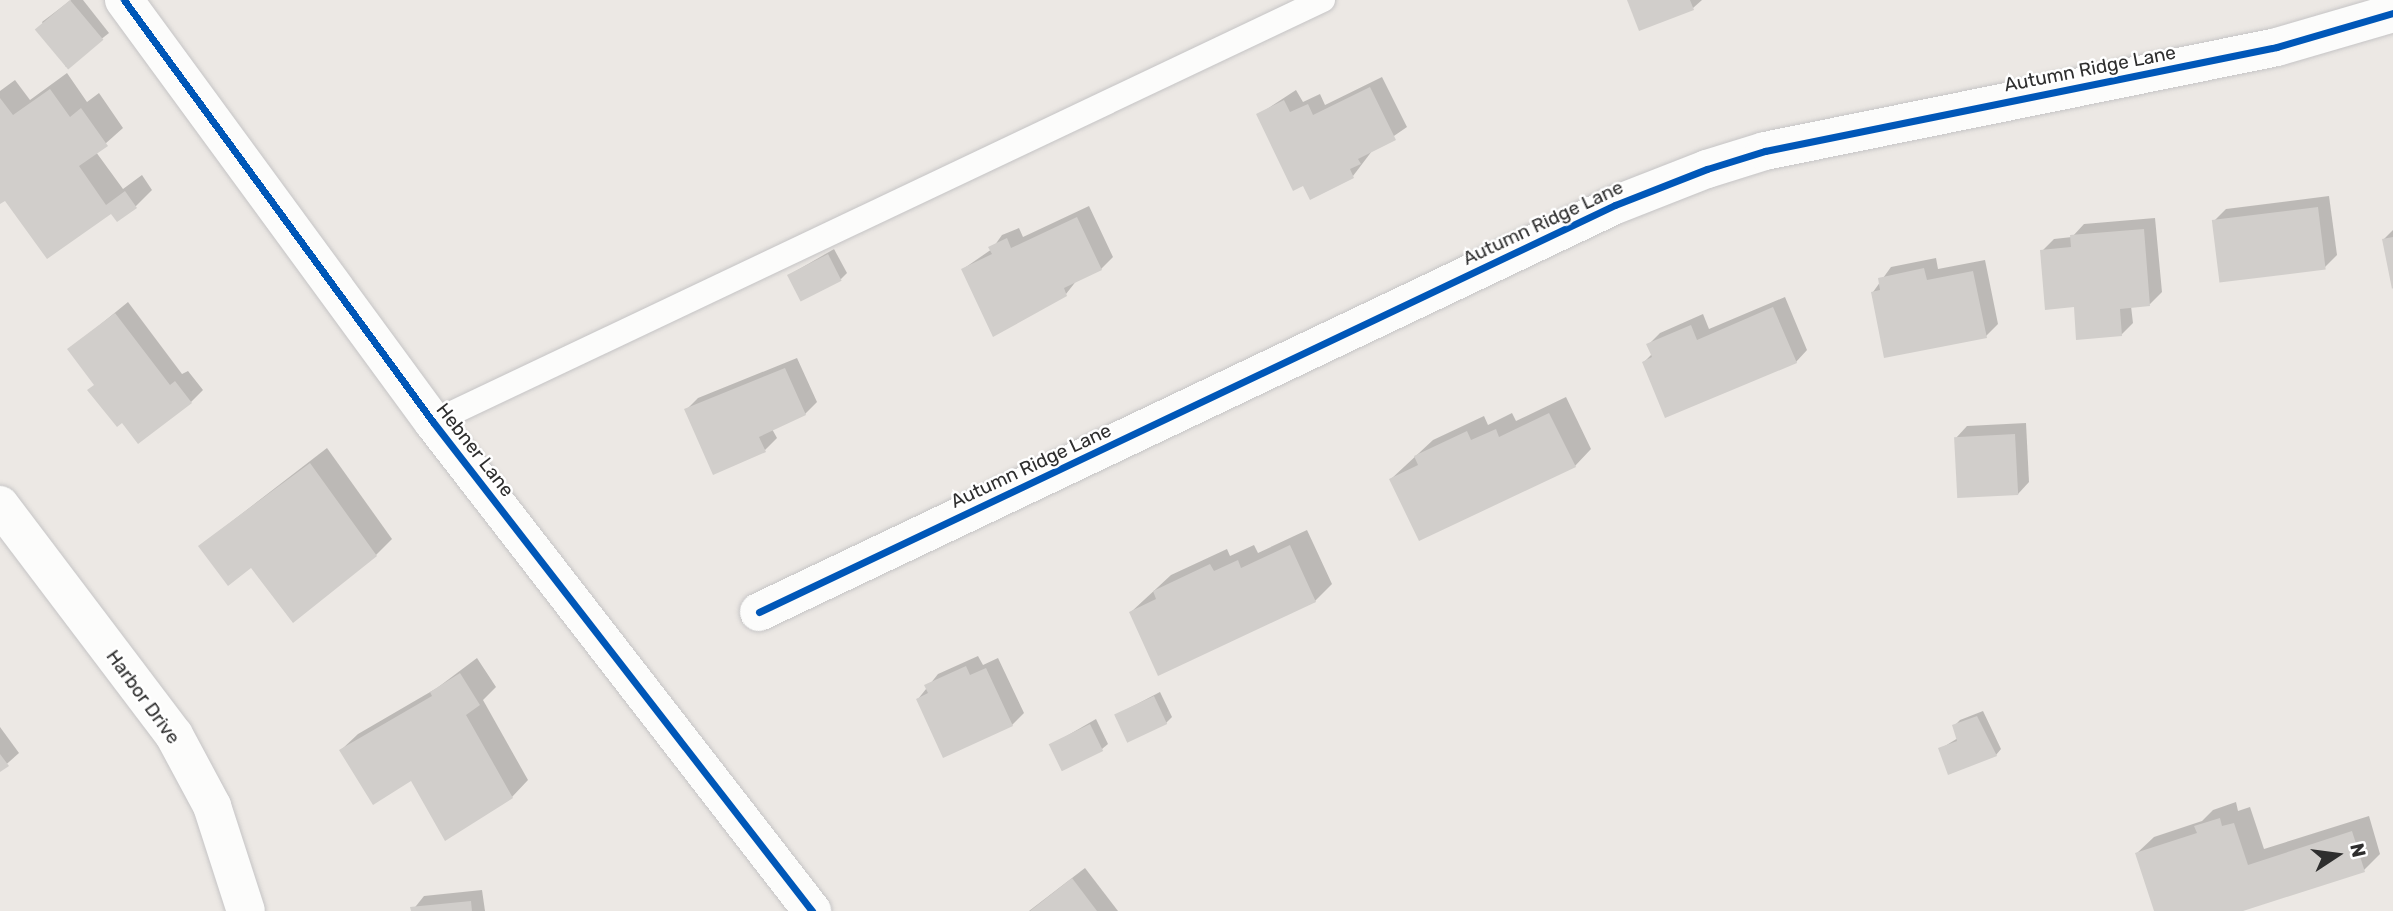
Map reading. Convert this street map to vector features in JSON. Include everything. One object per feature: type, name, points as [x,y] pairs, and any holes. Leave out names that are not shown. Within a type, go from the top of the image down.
[{"type":"street","name":"Hebner Lane","points":[[124,0],[433,422],[812,911]]},
{"type":"street","name":"Autumn Ridge Lane","points":[[760,612],[1615,205],[1707,169],[1765,151],[2277,47],[2393,13]]},
{"type":"street","name":"Harbor Drive","points":[[0,505],[174,735],[212,806],[246,911]]},
{"type":"lane","points":[[433,422],[1323,0]]},
{"type":"building","points":[[70,0],[103,40],[68,69],[35,30]]},
{"type":"building","points":[[1627,0],[1690,0],[1694,10],[1639,31]]},
{"type":"building","points":[[1370,87],[1396,140],[1358,159],[1361,164],[1350,169],[1354,178],[1310,200],[1303,186],[1293,191],[1256,114],[1284,100],[1290,112],[1308,104],[1313,115]]},
{"type":"building","points":[[50,89],[70,117],[81,108],[108,146],[79,166],[106,205],[125,191],[137,208],[117,222],[111,214],[47,259],[5,201],[0,204],[0,98],[13,115]]},
{"type":"building","points":[[2318,207],[2326,270],[2219,283],[2212,220]]},
{"type":"building","points":[[1077,217],[1102,270],[1064,288],[1067,296],[993,337],[961,269],[992,254],[988,247],[1007,238],[1011,248]]},
{"type":"building","points":[[2144,229],[2150,306],[2120,309],[2122,336],[2076,340],[2074,307],[2045,310],[2040,250],[2071,247],[2070,235]]},
{"type":"building","points":[[2393,237],[2393,288],[2392,289],[2382,239]]},
{"type":"building","points":[[828,254],[842,281],[801,302],[787,275]]},
{"type":"building","points":[[1924,268],[1927,280],[1973,271],[1987,338],[1884,358],[1871,292],[1880,290],[1878,278]]},
{"type":"building","points":[[1773,307],[1797,363],[1665,418],[1642,362],[1652,357],[1646,344],[1691,325],[1697,340]]},
{"type":"building","points":[[115,313],[170,385],[175,381],[192,403],[138,444],[122,423],[117,427],[87,390],[94,385],[67,349]]},
{"type":"building","points":[[785,368],[806,415],[759,437],[766,452],[713,475],[684,409]]},
{"type":"building","points":[[1549,413],[1576,467],[1419,541],[1389,479],[1418,465],[1414,456],[1467,431],[1471,440],[1496,429],[1499,437]]},
{"type":"building","points":[[2015,434],[2018,495],[1957,498],[1954,437]]},
{"type":"building","points":[[310,463],[377,556],[293,623],[251,568],[228,586],[198,546]]},
{"type":"building","points":[[1290,545],[1316,602],[1158,676],[1129,612],[1156,599],[1153,591],[1210,564],[1214,571],[1238,560],[1241,568]]},
{"type":"building","points":[[966,666],[970,675],[986,668],[1013,726],[943,758],[916,699],[928,693],[924,685]]},
{"type":"building","points":[[460,673],[480,705],[466,715],[513,798],[445,841],[411,781],[373,805],[339,750],[432,696],[430,692]]},
{"type":"building","points":[[1154,696],[1167,724],[1127,743],[1114,715]]},
{"type":"building","points":[[1977,716],[1997,756],[1948,775],[1938,748],[1957,741],[1952,725]]},
{"type":"building","points":[[1090,724],[1103,751],[1062,771],[1049,744]]},
{"type":"building","points":[[0,754],[9,766],[0,772]]},
{"type":"building","points":[[2220,818],[2222,826],[2234,823],[2248,865],[2352,831],[2365,872],[2243,911],[2154,911],[2135,853],[2197,833],[2194,826]]},
{"type":"building","points":[[1072,878],[1097,911],[1030,911]]},
{"type":"building","points":[[471,901],[472,911],[411,911],[410,907]]},
{"type":"cycle path","points":[[124,0],[433,422],[812,911]]},
{"type":"cycle path","points":[[759,612],[1615,205],[1707,169],[1765,151],[2277,47],[2393,13]]}]
